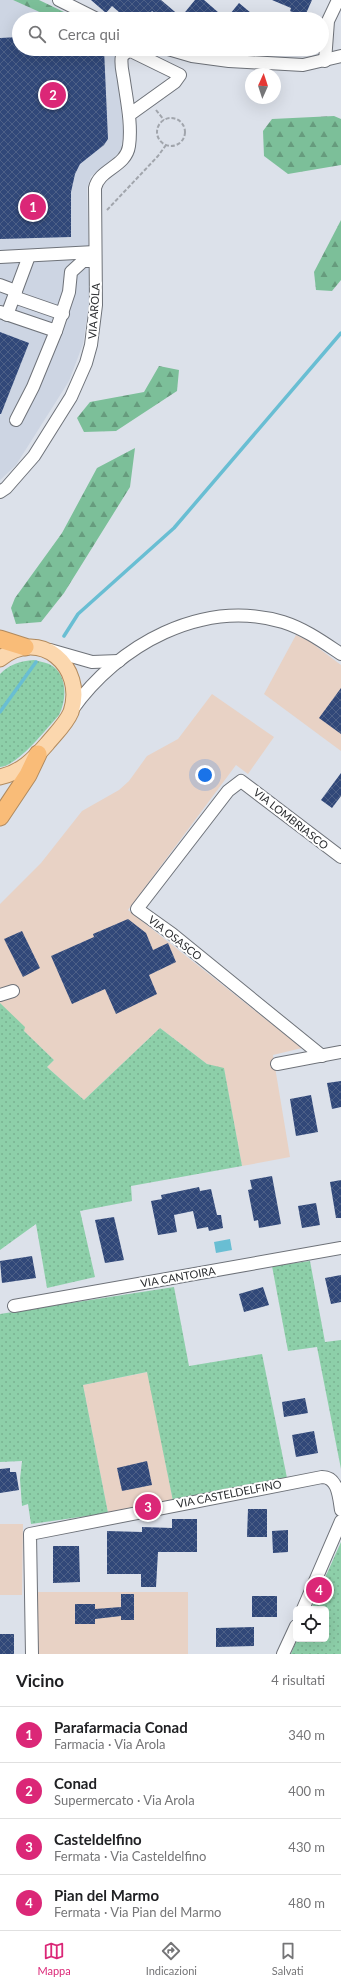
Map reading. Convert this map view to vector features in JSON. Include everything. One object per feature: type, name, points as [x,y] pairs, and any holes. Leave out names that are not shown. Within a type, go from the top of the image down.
[{"type":"highway","points":[[0,639],[25,648]]},
{"type":"highway","points":[[0,817],[28,776],[38,754]]},
{"type":"main road","points":[[0,659],[10,652],[25,648],[44,648],[59,659],[71,675],[74,692],[70,713],[38,754],[18,771],[0,776]]},
{"type":"street","points":[[59,0],[83,12]]},
{"type":"street","points":[[329,19],[338,0]]},
{"type":"street","name":"VIA AROLA","points":[[0,492],[6,488],[34,456],[80,380],[91,345],[95,323],[95,188],[96,183],[119,163],[128,151],[129,115],[121,62],[124,56]]},
{"type":"street","name":"VIA AROLA","points":[[129,115],[175,82],[180,75],[142,56]]},
{"type":"street","points":[[192,56],[236,61],[303,65],[341,56]]},
{"type":"street","points":[[325,56],[325,61]]},
{"type":"street","points":[[29,256],[15,294],[3,314],[56,331]]},
{"type":"street","points":[[0,257],[95,256]]},
{"type":"street","points":[[16,420],[33,387],[63,314],[69,292],[71,272],[83,261],[95,256]]},
{"type":"street","points":[[0,285],[15,294],[63,314]]},
{"type":"street","points":[[70,713],[92,684],[119,661],[141,646],[176,627],[198,620],[231,616],[251,617],[283,622],[306,632],[341,654]]},
{"type":"street","points":[[44,648],[92,662],[119,661]]},
{"type":"street","name":"VIA LOMBRIASCO","points":[[241,781],[341,857]]},
{"type":"street","name":"VIA OSASCO","points":[[241,781],[228,790],[138,909],[172,934],[322,1056]]},
{"type":"street","points":[[0,995],[13,990]]},
{"type":"street","points":[[277,1064],[341,1052]]},
{"type":"street","name":"VIA CANTOIRA","points":[[14,1306],[341,1248]]},
{"type":"street","name":"VIA CASTELDELFINO","points":[[32,1654],[30,1534],[326,1477],[333,1480],[341,1510]]},
{"type":"street","points":[[304,1606],[341,1521]]},
{"type":"street","points":[[283,1654],[293,1632]]},
{"type":"path","points":[[95,214],[104,214],[166,145],[177,145],[184,138],[185,128],[180,121],[176,119],[166,119],[162,121],[157,128],[158,137],[166,145]]},
{"type":"shaded area","points":[[0,0],[13,0],[40,12],[12,12],[12,56],[118,56],[123,133],[121,150],[107,165],[91,176],[87,188],[90,296],[83,344],[69,381],[16,465],[0,480]]},
{"type":"shaded area","points":[[296,635],[309,641],[341,665],[341,751],[264,694]]},
{"type":"shaded area","points":[[212,694],[274,737],[248,774],[236,765],[128,910],[302,1048],[273,1055],[290,1157],[242,1166],[224,1069],[207,1064],[160,1028],[84,1100],[47,1067],[54,1060],[24,1031],[0,1003],[0,904],[41,863],[82,811],[119,790],[129,781],[147,756],[178,739]]},
{"type":"shaded area","points":[[148,1372],[173,1501],[108,1513],[83,1385]]},
{"type":"shaded area","points":[[0,1524],[23,1524],[22,1595],[0,1595]]},
{"type":"shaded area","points":[[38,1592],[188,1592],[188,1654],[38,1654]]},
{"type":"green space","points":[[13,0],[39,0],[64,12],[40,12]]},
{"type":"green space","points":[[334,116],[341,119],[341,165],[288,174],[264,156],[263,131],[272,119]]},
{"type":"green space","points":[[341,220],[341,280],[332,291],[316,290],[314,272]]},
{"type":"green space","points":[[159,366],[179,370],[177,391],[116,431],[84,432],[77,418],[90,402],[144,392]]},
{"type":"green space","points":[[135,448],[130,487],[64,593],[41,622],[16,624],[11,608],[15,598],[62,533],[97,468]]},
{"type":"green space","points":[[34,660],[49,664],[60,674],[64,687],[62,709],[59,715],[40,737],[24,753],[7,765],[0,767],[0,674],[16,664]]},
{"type":"green space","points":[[0,1003],[25,1027],[24,1031],[54,1060],[47,1067],[84,1100],[160,1028],[207,1064],[224,1068],[242,1166],[131,1186],[132,1201],[80,1211],[95,1277],[47,1288],[36,1224],[0,1250]]},
{"type":"green space","points":[[310,1261],[325,1342],[341,1340],[341,1469],[317,1347],[288,1351],[272,1266]]},
{"type":"green space","points":[[174,1287],[189,1366],[262,1354],[287,1478],[173,1501],[147,1372],[83,1385],[108,1513],[31,1524],[28,1504],[22,1506],[20,1479],[22,1461],[0,1462],[0,1314]]},
{"type":"green space","points":[[341,1542],[341,1654],[291,1654],[296,1642],[329,1642],[329,1606],[312,1606]]},
{"type":"water","points":[[230,1239],[232,1250],[216,1253],[214,1242]]},
{"type":"building","points":[[91,0],[161,0],[175,12],[119,12],[112,6],[107,12],[105,12]]},
{"type":"building","points":[[195,0],[204,0],[218,12],[185,12]]},
{"type":"building","points":[[272,0],[312,0],[307,12],[292,12],[290,11],[291,8]]},
{"type":"building","points":[[239,3],[250,12],[232,12]]},
{"type":"building","points":[[12,37],[12,56],[104,56],[108,139],[104,145],[80,164],[75,174],[71,192],[71,237],[0,239],[0,38]]},
{"type":"building","points":[[0,332],[29,343],[1,414],[0,414]]},
{"type":"building","points":[[341,688],[341,734],[319,718]]},
{"type":"building","points":[[341,773],[341,796],[332,808],[321,800]]},
{"type":"building","points":[[128,919],[146,933],[153,950],[168,943],[176,962],[149,975],[157,994],[116,1014],[105,989],[72,1004],[51,956],[94,937],[93,934]]},
{"type":"building","points":[[22,931],[40,968],[23,977],[4,939]]},
{"type":"building","points":[[341,1081],[341,1107],[332,1109],[327,1083]]},
{"type":"building","points":[[311,1095],[318,1132],[296,1136],[290,1099]]},
{"type":"building","points":[[272,1176],[281,1224],[259,1228],[258,1220],[254,1221],[248,1190],[252,1189],[250,1180]]},
{"type":"building","points":[[341,1180],[341,1218],[336,1218],[330,1182]]},
{"type":"building","points":[[199,1187],[200,1191],[211,1189],[217,1215],[221,1215],[223,1228],[209,1231],[208,1227],[197,1229],[193,1211],[174,1215],[177,1232],[158,1235],[151,1201],[162,1199],[161,1195]]},
{"type":"building","points":[[316,1203],[320,1225],[302,1228],[298,1206]]},
{"type":"building","points":[[114,1217],[124,1260],[105,1263],[95,1220]]},
{"type":"building","points":[[32,1256],[36,1278],[2,1283],[0,1261]]},
{"type":"building","points":[[341,1275],[341,1302],[331,1304],[325,1278]]},
{"type":"building","points":[[263,1287],[269,1305],[244,1312],[239,1294]]},
{"type":"building","points":[[305,1398],[308,1413],[284,1417],[282,1402]]},
{"type":"building","points":[[314,1431],[318,1453],[296,1457],[292,1435]]},
{"type":"building","points":[[147,1461],[152,1485],[122,1491],[117,1468]]},
{"type":"building","points":[[10,1468],[10,1472],[16,1472],[19,1490],[0,1493],[0,1469]]},
{"type":"building","points":[[248,1509],[267,1509],[267,1537],[247,1537]]},
{"type":"building","points":[[172,1519],[197,1519],[197,1552],[158,1552],[156,1587],[141,1587],[141,1574],[107,1574],[107,1531],[142,1532],[142,1527],[172,1528]]},
{"type":"building","points":[[288,1530],[288,1552],[273,1553],[272,1531]]},
{"type":"building","points":[[53,1546],[79,1546],[80,1582],[53,1583]]},
{"type":"building","points":[[121,1594],[134,1594],[134,1620],[121,1620],[121,1616],[95,1619],[95,1624],[75,1624],[75,1604],[95,1604],[95,1609],[121,1607]]},
{"type":"building","points":[[252,1596],[277,1596],[277,1617],[252,1617]]},
{"type":"building","points":[[254,1627],[254,1646],[216,1647],[216,1628]]},
{"type":"building","points":[[0,1634],[14,1634],[14,1654],[0,1654]]},
{"type":"waterway","points":[[64,636],[78,614],[174,528],[341,333]]},
{"type":"waterway","points":[[0,712],[36,662]]},
{"type":"place","name":"Conad","points":[[53,95]]},
{"type":"place","name":"Parafarmacia Conad","points":[[33,207]]},
{"type":"place","name":"Casteldelfino","points":[[148,1507]]},
{"type":"place","name":"Pian del Marmo","points":[[319,1590]]}]
